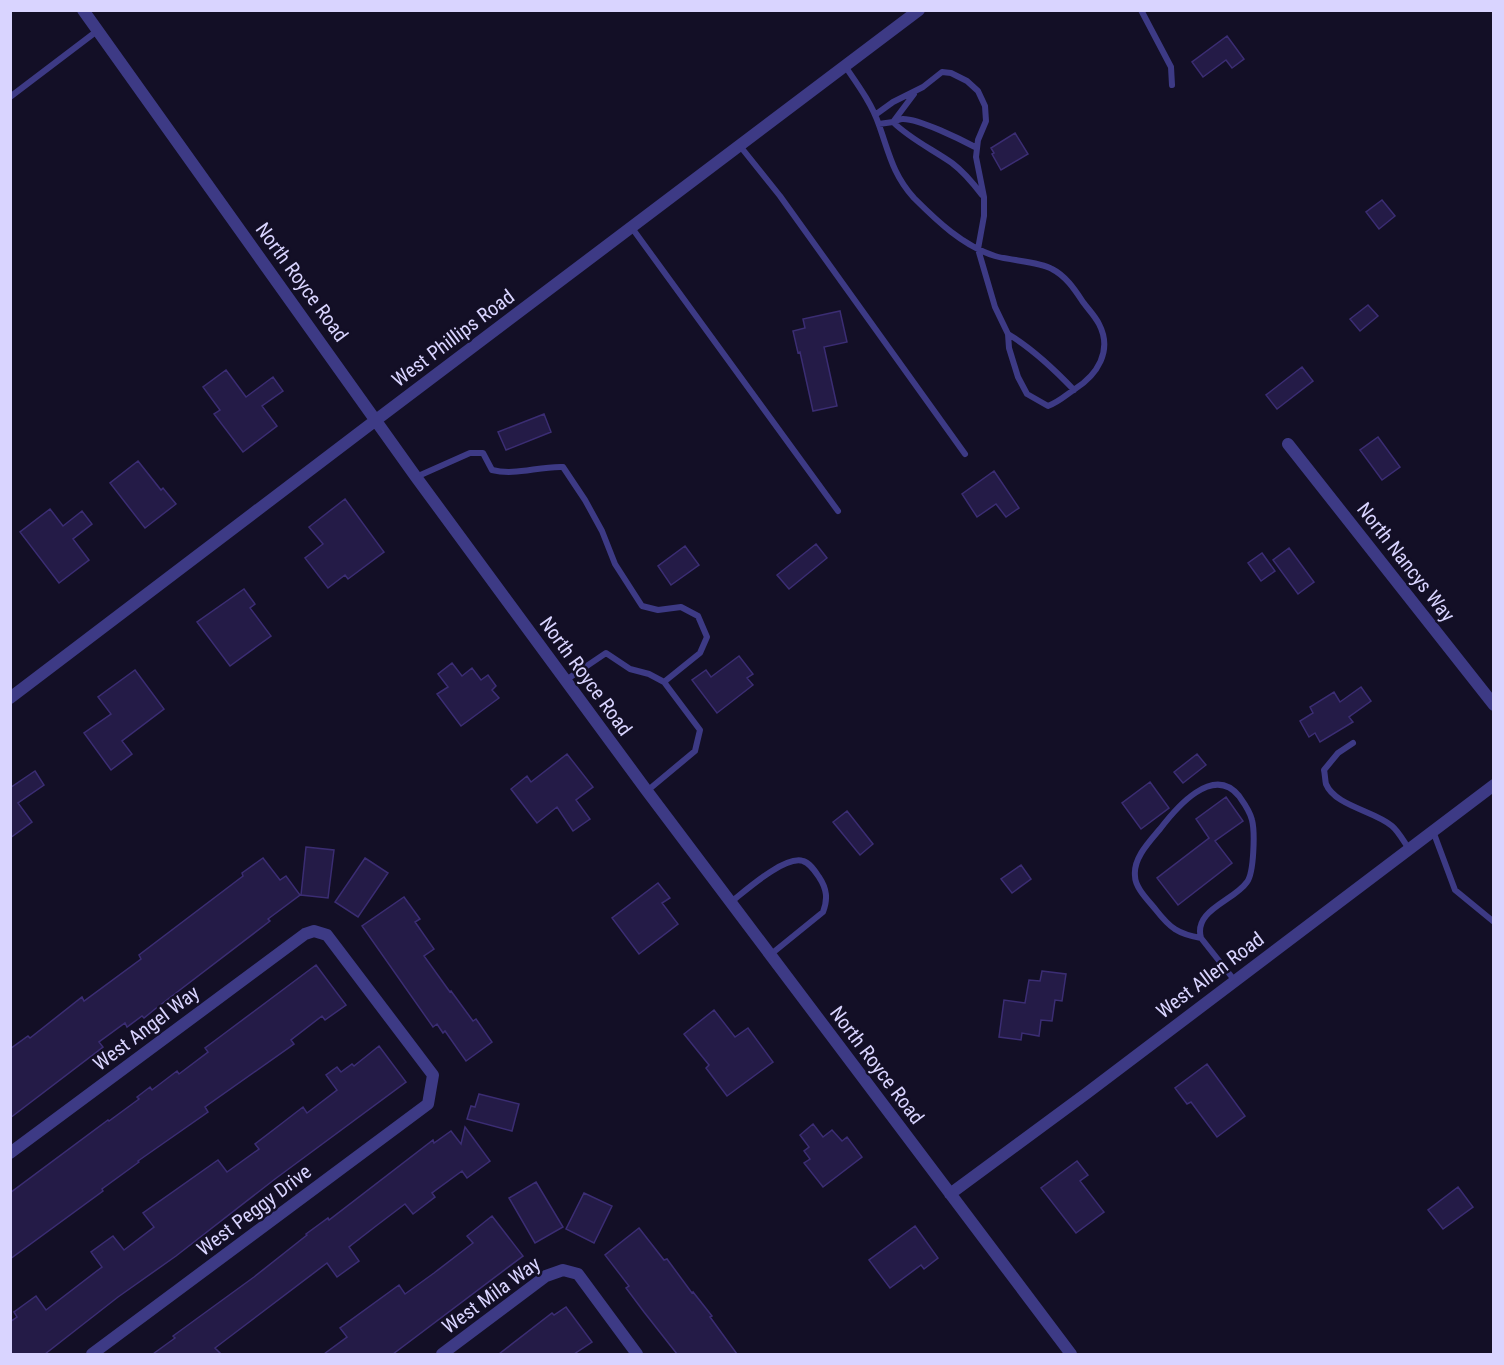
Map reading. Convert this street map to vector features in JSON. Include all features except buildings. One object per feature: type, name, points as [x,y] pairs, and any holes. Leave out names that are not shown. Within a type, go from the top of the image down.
[{"type":"street","name":"West Phillips Road","points":[[10,698],[919,10]]},
{"type":"street","name":"North Royce Road","points":[[90,13],[98,30],[416,477],[647,791],[1071,1354]]},
{"type":"street","name":"North Nancys Way","points":[[1288,444],[1494,705]]},
{"type":"street","name":"West Allen Road","points":[[950,1194],[1494,785]]},
{"type":"street","name":"West Peggy Drive","points":[[92,1354],[428,1104],[433,1075],[327,934],[314,931],[304,934]]},
{"type":"street","name":"West Angel Way","points":[[10,1153],[304,934]]},
{"type":"street","name":"West Mila Way","points":[[442,1354],[546,1276],[564,1270],[578,1274],[638,1354]]},
{"type":"lane","points":[[1141,10],[1171,67],[1172,85]]},
{"type":"lane","points":[[10,97],[98,30]]},
{"type":"lane","points":[[845,66],[865,94],[875,116],[879,124],[894,171],[914,197],[966,243],[978,249],[995,256],[1052,268],[1071,284],[1100,325],[1104,342],[1103,359],[1095,374],[1057,403],[1048,406],[1027,394],[1018,377],[1009,348],[1008,334],[994,307],[978,249],[984,216],[984,197],[976,157],[986,121],[985,106],[978,91],[967,81],[951,73],[942,72],[893,102],[875,116]]},
{"type":"lane","points":[[893,122],[916,90]]},
{"type":"lane","points":[[879,124],[902,119],[915,122],[949,133],[978,148]]},
{"type":"lane","points":[[893,122],[969,178],[984,197]]},
{"type":"lane","points":[[740,146],[780,196],[965,454]]},
{"type":"lane","points":[[632,228],[837,511]]},
{"type":"lane","points":[[1008,334],[1023,343],[1052,367],[1074,390]]},
{"type":"lane","points":[[416,477],[470,453],[483,453],[492,470],[505,473],[548,466],[563,467],[585,500],[602,531],[615,564],[642,606],[658,610],[681,607],[698,616],[707,637],[700,653],[664,682]]},
{"type":"lane","points":[[566,680],[606,653],[630,669],[649,674],[664,682],[700,730],[694,751],[647,791]]},
{"type":"lane","points":[[1353,743],[1338,753],[1324,770],[1327,786],[1339,798],[1393,827],[1409,849]]},
{"type":"lane","points":[[1200,938],[1184,935],[1170,926],[1141,890],[1134,877],[1136,863],[1147,844],[1165,822],[1196,791],[1213,785],[1225,784],[1237,793],[1252,820],[1251,872],[1246,883],[1202,920],[1198,929],[1200,938],[1234,981]]},
{"type":"lane","points":[[1433,830],[1455,890],[1494,922]]},
{"type":"lane","points":[[730,902],[755,883],[795,860],[804,861],[812,866],[825,887],[826,904],[823,912],[770,955]]}]
